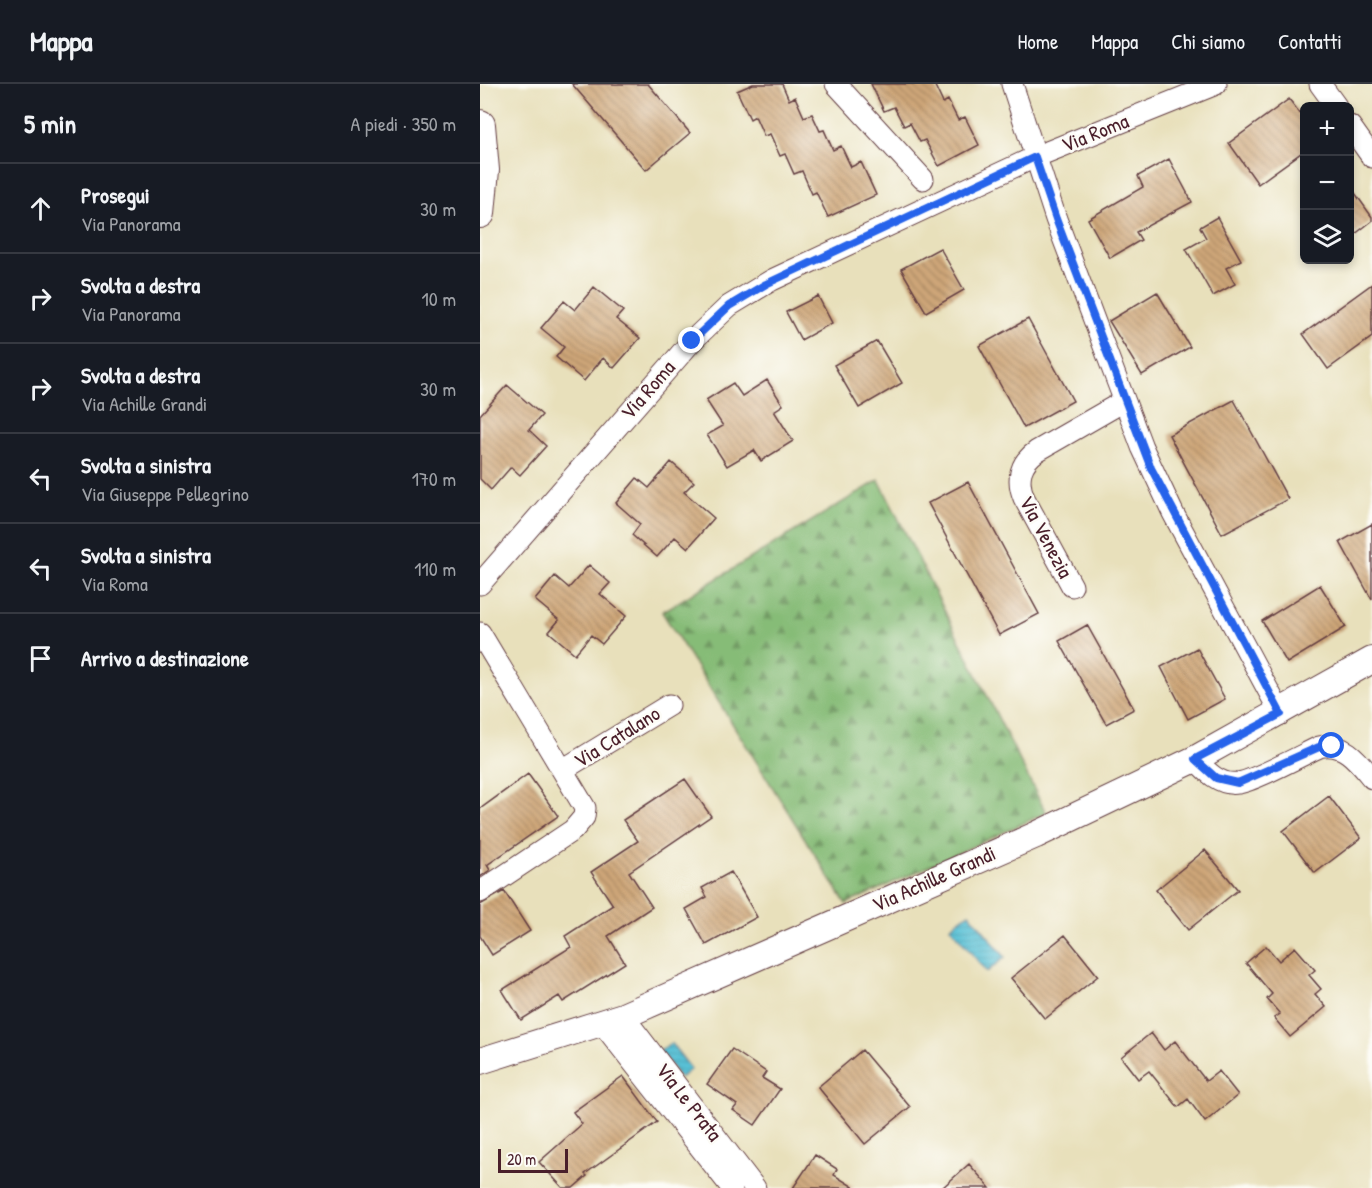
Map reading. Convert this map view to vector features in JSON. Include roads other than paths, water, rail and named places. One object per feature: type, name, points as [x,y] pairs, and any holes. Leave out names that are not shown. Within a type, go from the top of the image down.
[{"type":"main road","points":[[480,125],[484,170],[480,213]]},
{"type":"street","points":[[836,84],[923,179]]},
{"type":"street","points":[[1012,84],[1035,157],[1124,401],[1161,490],[1281,714]]},
{"type":"street","name":"Via Roma","points":[[480,584],[692,341],[729,306],[772,280],[1035,157],[1216,84]]},
{"type":"street","points":[[1320,84],[1333,102]]},
{"type":"street","points":[[1354,132],[1372,158]]},
{"type":"street","name":"Via Venezia","points":[[1072,586],[1024,498],[1020,485],[1020,472],[1026,461],[1037,451],[1124,401]]},
{"type":"street","name":"Via Catalano","points":[[480,633],[584,803],[585,813],[581,821],[569,833],[480,892]]},
{"type":"street","name":"Via Achille Grandi","points":[[480,1061],[612,1019],[1036,835],[1195,759],[1281,714],[1372,660]]},
{"type":"street","name":"Via Catalano","points":[[564,769],[669,705]]},
{"type":"street","points":[[1195,759],[1216,778],[1238,783],[1319,747],[1332,746],[1353,756],[1372,778]]},
{"type":"street","name":"Via Le Prata","points":[[612,1019],[732,1188]]},
{"type":"street","name":"Via Le Prata","points":[[612,1019],[755,1188]]},
{"type":"water","points":[[969,913],[1005,957],[987,972],[950,927]]},
{"type":"water","points":[[671,1043],[691,1069],[680,1078],[660,1051]]}]
